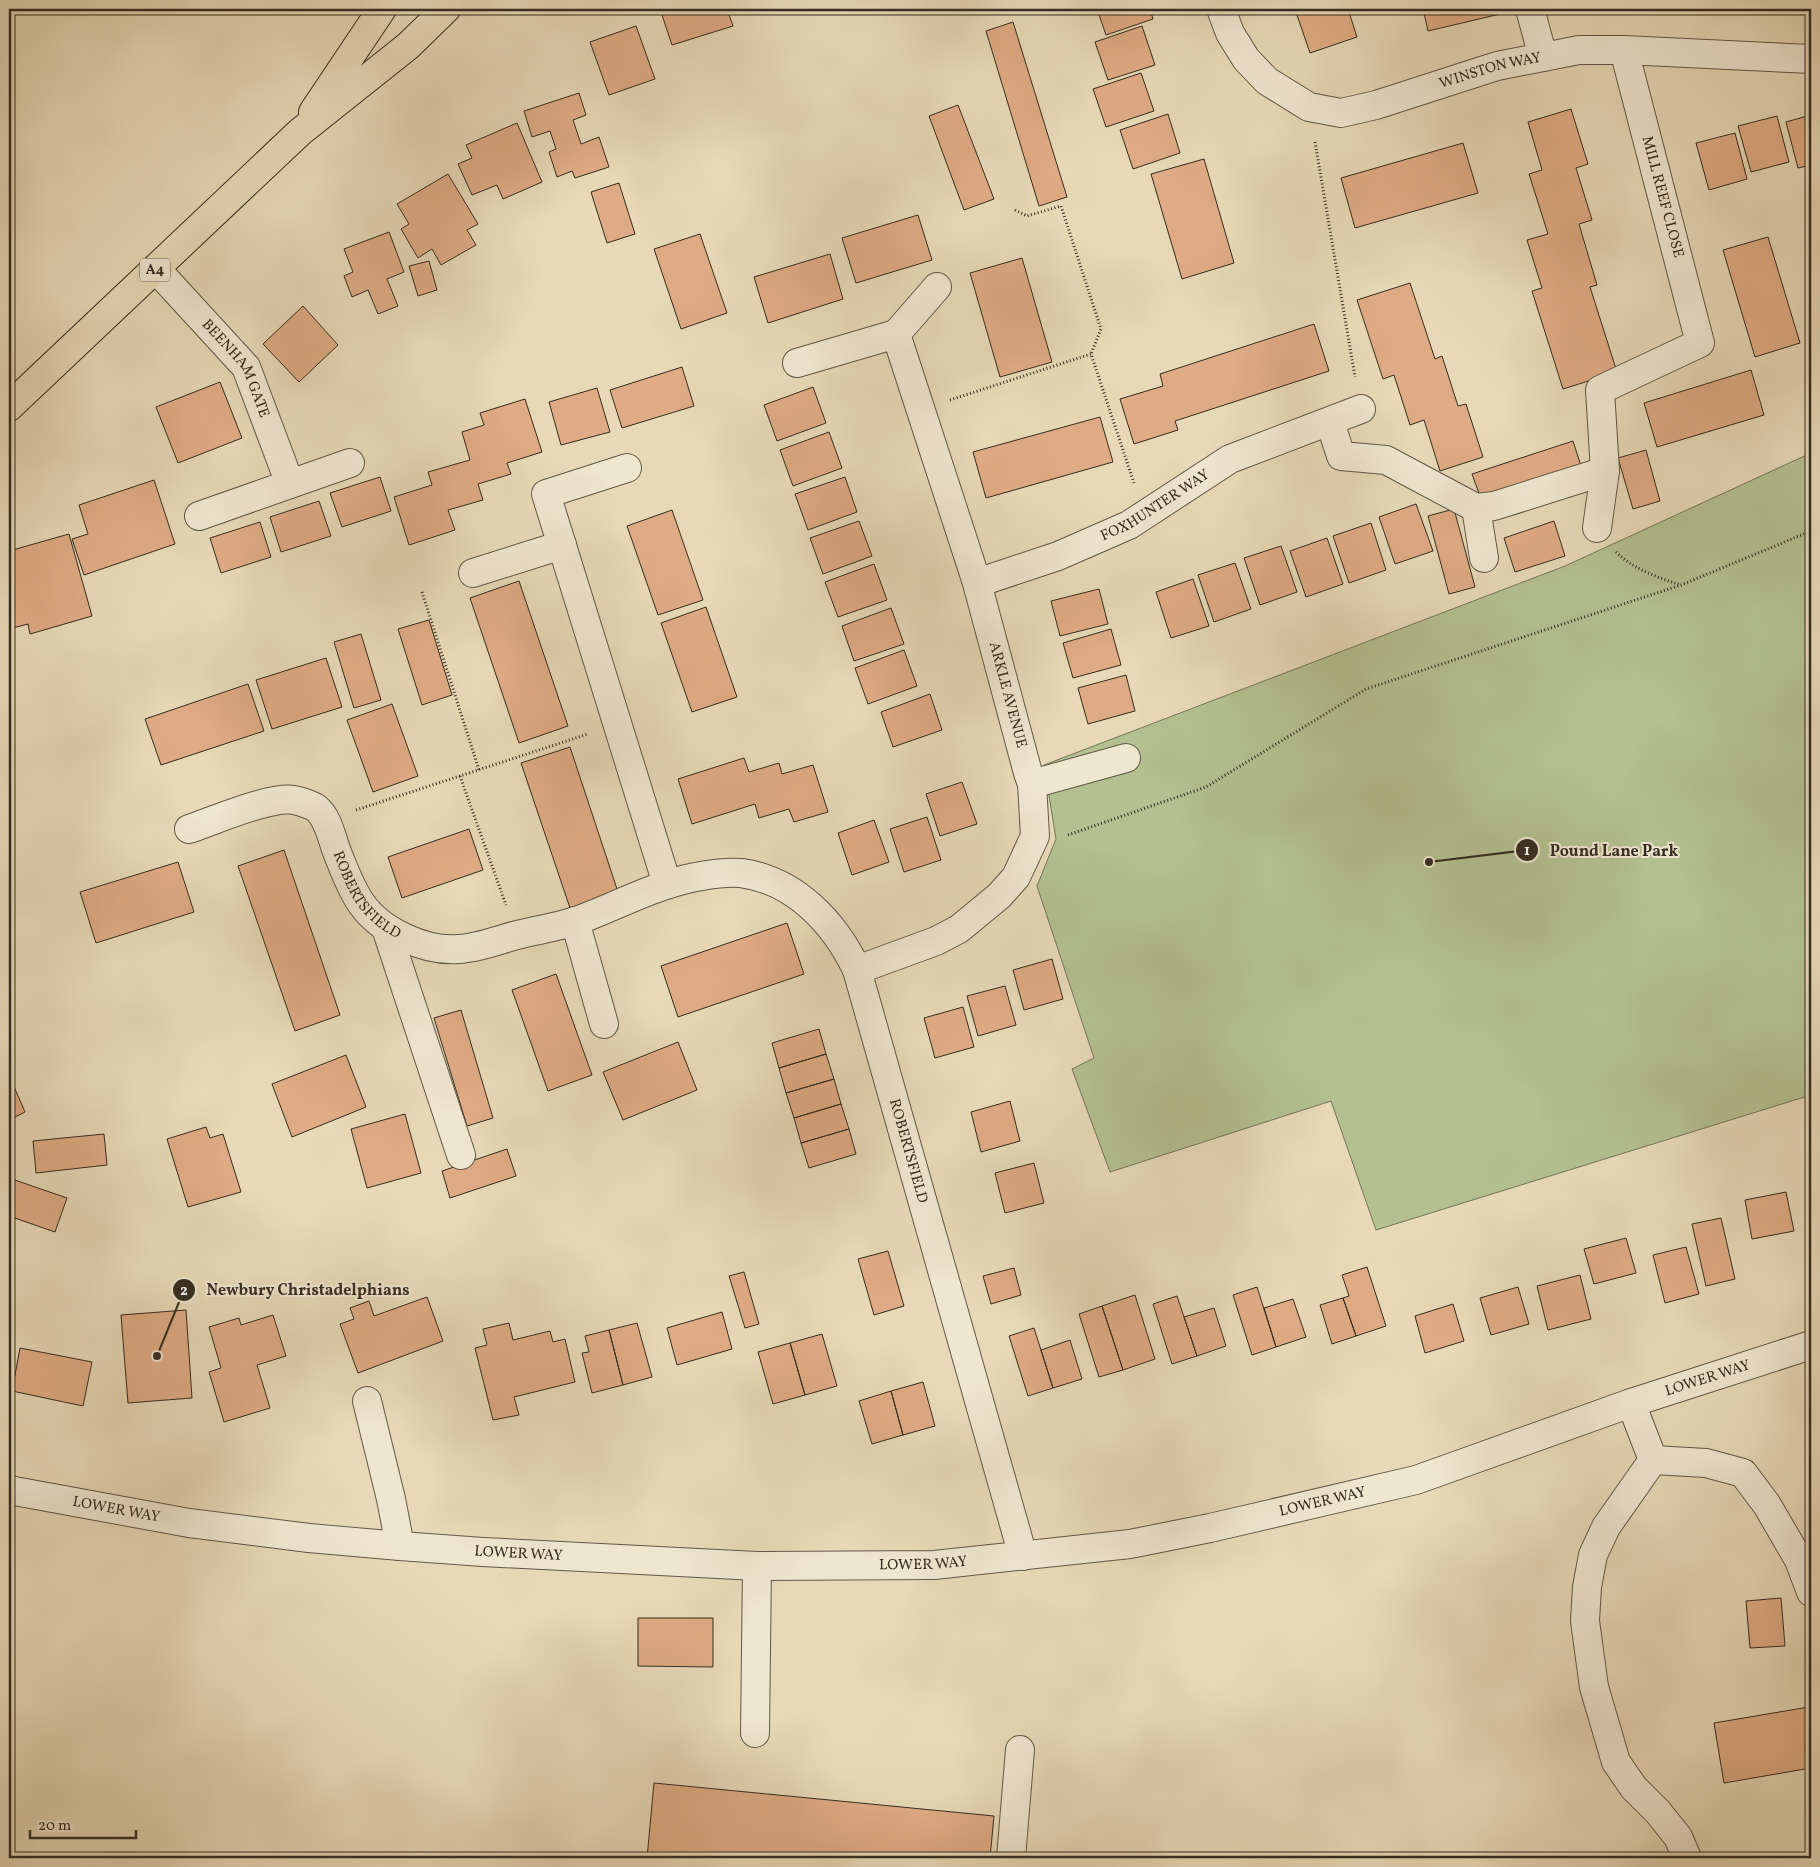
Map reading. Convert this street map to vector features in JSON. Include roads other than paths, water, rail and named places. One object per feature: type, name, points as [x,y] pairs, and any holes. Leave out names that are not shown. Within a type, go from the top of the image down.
[{"type":"main road","name":"A4","points":[[300,132],[382,9]]},
{"type":"main road","name":"A4","points":[[9,407],[300,132],[408,46],[446,9]]},
{"type":"street","name":"WINSTON WAY","points":[[1221,9],[1230,33],[1246,60],[1267,80],[1309,107],[1341,113],[1376,104],[1496,66],[1580,50],[1624,50],[1811,59]]},
{"type":"street","points":[[1530,9],[1543,57]]},
{"type":"street","name":"MILL REEF CLOSE","points":[[1605,471],[1600,390],[1700,343],[1624,50]]},
{"type":"street","name":"BEENHAM GATE","points":[[156,269],[246,367],[290,484]]},
{"type":"street","points":[[797,363],[896,334],[937,287]]},
{"type":"street","name":"ARKLE AVENUE","points":[[857,970],[936,941],[977,915],[999,896],[1016,877],[1035,836],[1032,784],[977,583],[896,334]]},
{"type":"street","name":"FOXHUNTER WAY","points":[[977,583],[1058,556],[1129,525],[1230,459],[1361,409]]},
{"type":"street","points":[[1330,422],[1341,456],[1386,460],[1476,508],[1494,506],[1605,471],[1597,528]]},
{"type":"street","points":[[200,516],[350,463]]},
{"type":"street","points":[[627,468],[546,494],[619,724],[667,884]]},
{"type":"street","points":[[1476,508],[1484,558]]},
{"type":"street","points":[[473,573],[562,545]]},
{"type":"street","points":[[1032,784],[1126,758]]},
{"type":"street","name":"ROBERTSFIELD","points":[[189,829],[266,803],[293,800],[316,808],[325,820],[348,879],[362,904],[386,928],[429,948],[444,950],[470,949],[575,921],[667,884],[712,874],[741,873],[788,889],[807,902],[847,947],[857,970],[1023,1556]]},
{"type":"street","points":[[575,921],[604,1024]]},
{"type":"street","points":[[386,928],[461,1155]]},
{"type":"street","name":"LOWER WAY","points":[[9,1490],[189,1523],[309,1538],[400,1546],[757,1566],[934,1565],[1130,1544],[1210,1528],[1416,1480],[1631,1403],[1811,1344]]},
{"type":"street","points":[[367,1401],[391,1499],[400,1546]]},
{"type":"street","points":[[1631,1403],[1653,1460]]},
{"type":"street","points":[[1653,1460],[1706,1463],[1743,1473],[1767,1505],[1799,1560],[1811,1592]]},
{"type":"street","points":[[1653,1460],[1606,1527],[1593,1555],[1587,1587],[1585,1621],[1594,1687],[1616,1762],[1634,1788],[1658,1812],[1678,1837],[1687,1858]]},
{"type":"street","points":[[756,1733],[757,1566]]},
{"type":"street","points":[[1011,1858],[1020,1750]]},
{"type":"place","name":"Pound Lane Park","points":[[1429,862]]},
{"type":"place","name":"Newbury Christadelphians","points":[[157,1356]]}]
